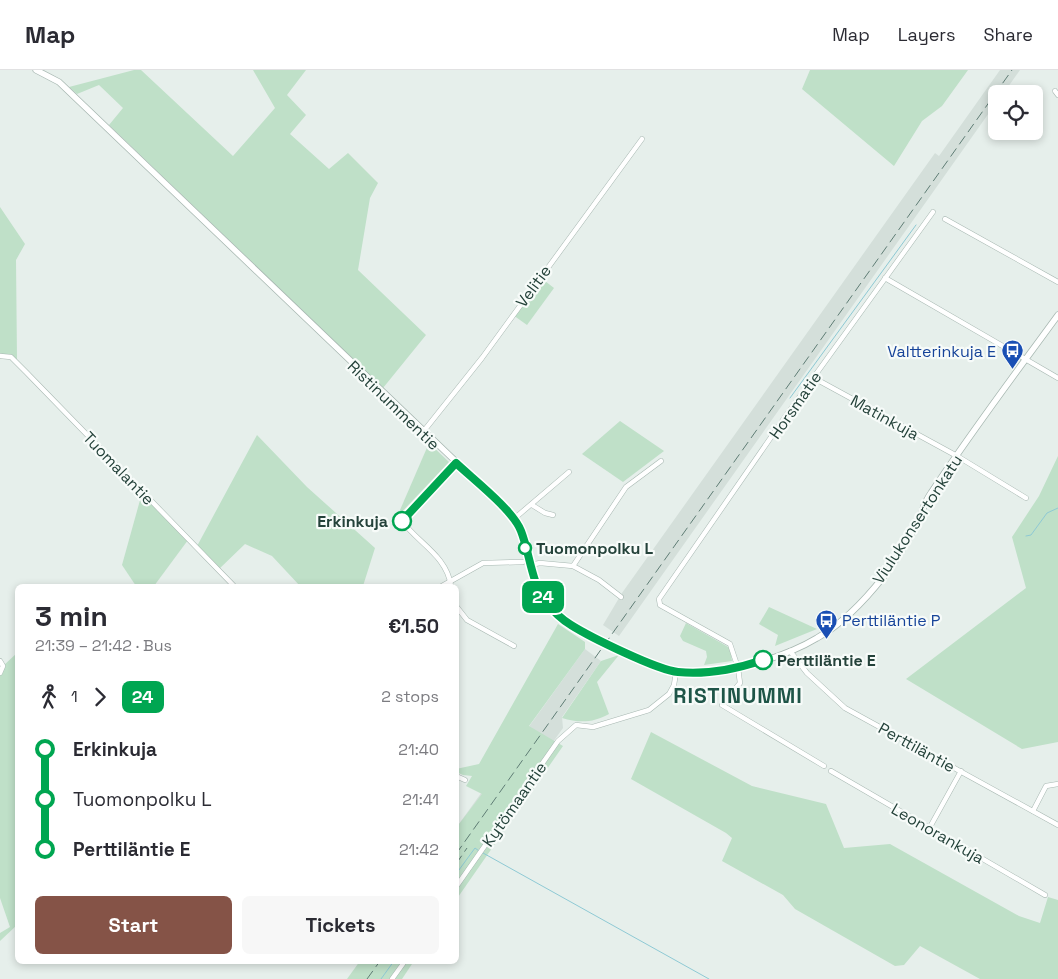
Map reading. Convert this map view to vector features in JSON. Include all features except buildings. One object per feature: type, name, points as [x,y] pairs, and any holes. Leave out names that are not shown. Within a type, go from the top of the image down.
[{"type":"street","name":"Ristinummentie","points":[[36,70],[59,82],[515,518],[521,531],[530,565],[545,601],[571,626],[631,655],[676,672],[716,672],[738,668],[790,651]]},
{"type":"street","name":"Velitie","points":[[423,432],[482,358],[642,139]]},
{"type":"street","name":"Horsmatie","points":[[738,668],[730,644],[660,605],[659,600],[933,212]]},
{"type":"street","points":[[945,219],[1058,282]]},
{"type":"street","points":[[885,278],[1058,378]]},
{"type":"street","name":"Viulukonsertonkatu","points":[[790,651],[817,638],[836,625],[862,601],[884,576],[915,526],[926,501],[1058,315]]},
{"type":"street","name":"Tuomalantie","points":[[0,356],[11,357],[232,584]]},
{"type":"street","name":"Matinkuja","points":[[814,378],[957,456],[1026,498]]},
{"type":"street","points":[[573,566],[626,487],[661,461]]},
{"type":"street","points":[[451,584],[438,557],[402,521],[456,463]]},
{"type":"street","points":[[515,518],[569,472]]},
{"type":"street","points":[[532,505],[545,513],[553,515]]},
{"type":"street","points":[[445,584],[483,563],[523,562]]},
{"type":"street","points":[[530,565],[540,563],[573,566],[599,580],[621,597]]},
{"type":"street","points":[[459,610],[467,620],[514,646]]},
{"type":"street","name":"Perttiläntie","points":[[790,651],[807,673],[845,708],[1058,825]]},
{"type":"street","points":[[0,661],[2,666],[0,672]]},
{"type":"street","points":[[738,668],[740,683],[722,705],[824,766]]},
{"type":"street","name":"Kytömaantie","points":[[459,883],[558,741],[576,725],[592,728],[649,710],[663,701],[669,694],[674,685],[676,672]]},
{"type":"street","name":"Leonorankuja","points":[[831,771],[1045,895]]},
{"type":"street","points":[[930,827],[961,772]]},
{"type":"street","points":[[459,777],[465,780]]},
{"type":"street","points":[[1032,811],[1046,786],[1058,784]]},
{"type":"street","points":[[392,979],[403,964]]},
{"type":"shaded area","points":[[1000,70],[1020,70],[1009,85],[989,85]]},
{"type":"shaded area","points":[[988,87],[988,114],[619,636],[603,625],[622,593],[935,153],[939,156]]},
{"type":"shaded area","points":[[585,649],[601,661],[562,717],[563,728],[459,874],[459,824]]},
{"type":"green space","points":[[134,70],[141,70],[233,156],[275,108],[253,70],[306,70],[287,95],[306,115],[290,134],[329,169],[348,153],[378,183],[370,198],[358,270],[426,335],[383,388],[109,125],[123,108],[99,85],[77,94],[69,87]]},
{"type":"green space","points":[[810,70],[968,70],[942,106],[922,121],[894,166],[802,89]]},
{"type":"green space","points":[[0,207],[25,244],[16,260],[17,359],[0,359]]},
{"type":"green space","points":[[541,278],[554,288],[527,325],[513,315]]},
{"type":"green space","points":[[620,421],[664,451],[623,482],[582,454]]},
{"type":"green space","points":[[257,435],[307,487],[375,548],[364,584],[298,584],[272,556],[245,544],[217,571],[196,548]]},
{"type":"green space","points":[[429,443],[449,462],[397,517]]},
{"type":"green space","points":[[1058,456],[1058,742],[1022,749],[906,679],[1026,588],[1012,537],[1039,496]]},
{"type":"green space","points":[[142,493],[188,540],[155,584],[135,584],[122,565]]},
{"type":"green space","points":[[769,607],[817,629],[775,646],[778,635],[759,624]]},
{"type":"green space","points":[[686,623],[730,648],[732,661],[704,665],[707,657],[706,651],[683,641],[680,636]]},
{"type":"green space","points":[[558,624],[585,642],[585,649],[529,726],[563,746],[459,896],[459,824],[482,794],[466,786],[472,776],[459,773],[459,768],[479,764]]},
{"type":"green space","points":[[15,655],[15,927],[0,941],[0,933],[10,927],[0,898],[0,673],[3,666]]},
{"type":"green space","points":[[619,655],[597,682],[609,714],[586,721],[562,718],[601,661]]},
{"type":"green space","points":[[651,732],[752,786],[826,804],[844,848],[890,844],[1019,916],[1040,923],[1048,897],[1058,900],[1058,979],[980,979],[920,946],[904,965],[895,966],[795,909],[783,895],[722,861],[732,838],[726,833],[631,779]]},
{"type":"green space","points":[[358,964],[412,964],[402,979],[347,979]]},
{"type":"waterway","points":[[790,398],[916,225]]},
{"type":"waterway","points":[[1026,536],[1031,535],[1047,513],[1058,508]]},
{"type":"waterway","points":[[459,870],[475,848],[479,851]]},
{"type":"waterway","points":[[483,853],[709,979]]},
{"type":"waterway","points":[[381,979],[392,964]]},
{"type":"railway","points":[[459,850],[1012,70]]},
{"type":"railway","points":[[459,860],[467,848]]},
{"type":"railway","points":[[367,979],[378,964]]},
{"type":"bus line","name":"24","points":[[402,521],[405,515],[456,463],[515,518],[521,531],[528,560],[538,588],[545,601],[558,616],[571,626],[631,655],[676,672],[716,672],[738,668],[763,660]]},
{"type":"place","name":"Valtterinkuja E","points":[[1012,370]]},
{"type":"place","name":"Erkinkuja","points":[[402,521]]},
{"type":"place","name":"Tuomonpolku L","points":[[525,548]]},
{"type":"place","name":"Perttiläntie P","points":[[826,639]]},
{"type":"place","name":"Perttiläntie E","points":[[763,660]]},
{"type":"district","name":"RISTINUMMI","points":[[738,696]]}]
